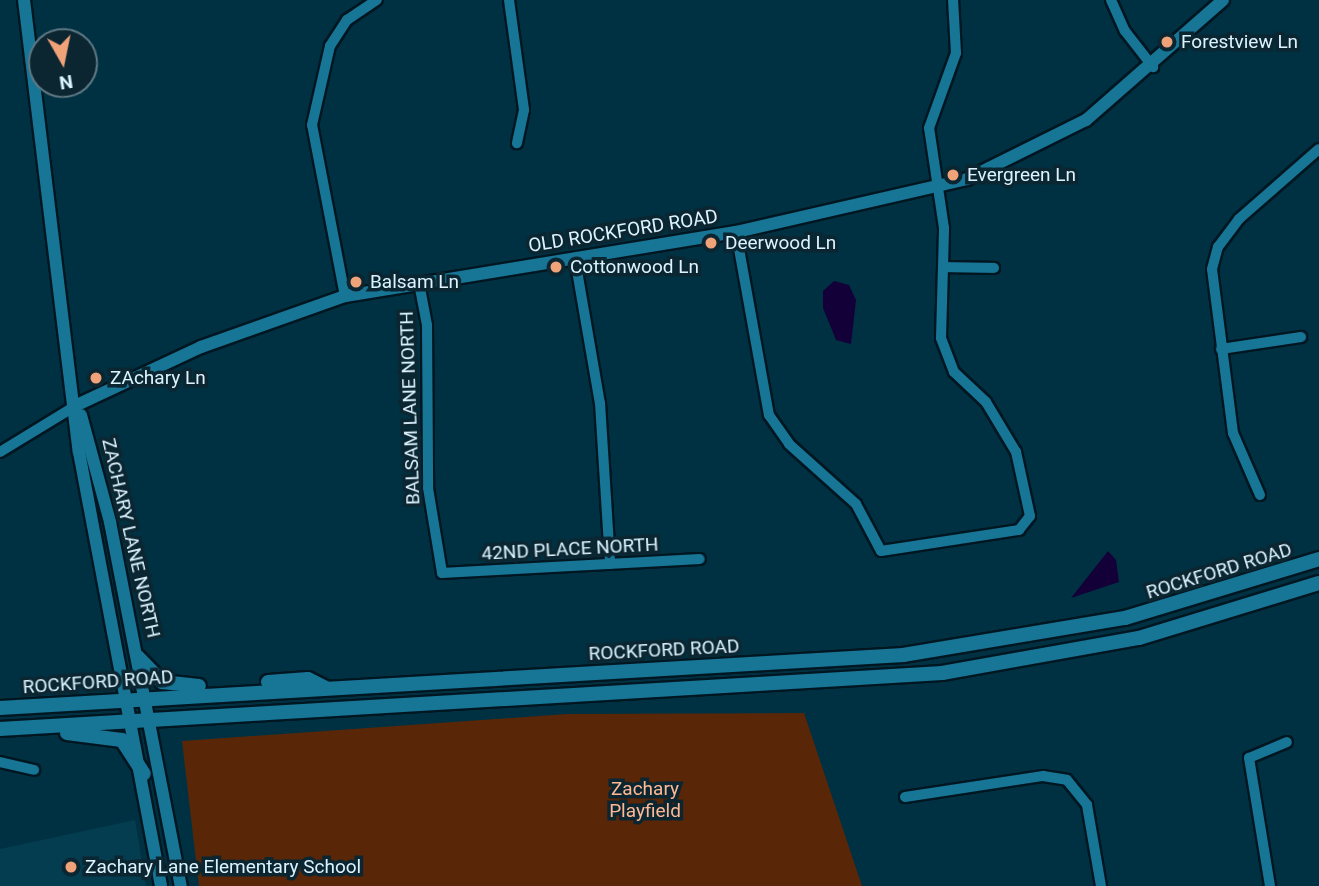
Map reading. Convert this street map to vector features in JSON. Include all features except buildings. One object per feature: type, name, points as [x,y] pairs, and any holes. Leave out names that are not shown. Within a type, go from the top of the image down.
[{"type":"main road","name":"ROCKFORD ROAD","points":[[0,708],[854,658],[998,643],[1178,605],[1319,559]]},
{"type":"main road","name":"ROCKFORD ROAD","points":[[5,729],[953,671],[1139,638],[1319,583]]},
{"type":"main road","points":[[138,657],[153,676],[177,686],[308,679],[327,688]]},
{"type":"main road","points":[[5,729],[105,733],[135,753],[144,774]]},
{"type":"street","name":"ZACHARY LANE NORTH","points":[[24,0],[92,526],[144,774],[161,886]]},
{"type":"street","points":[[345,296],[312,146],[326,58],[347,20],[377,0]]},
{"type":"street","points":[[509,0],[524,110],[517,143]]},
{"type":"street","points":[[736,232],[769,415],[789,444],[856,504],[881,551],[1012,534],[1030,516],[1026,485],[1003,427],[945,357],[939,316],[944,267],[929,128],[956,53],[953,0]]},
{"type":"street","points":[[1111,0],[1153,67]]},
{"type":"street","name":"OLD ROCKFORD ROAD","points":[[0,452],[77,405],[224,337],[345,296],[736,232],[936,188],[1047,144],[1153,67],[1223,0]]},
{"type":"street","points":[[1260,495],[1233,433],[1211,292],[1217,247],[1239,219],[1319,149]]},
{"type":"street","points":[[575,259],[600,402],[610,564]]},
{"type":"street","points":[[944,267],[994,268]]},
{"type":"street","name":"BALSAM LANE NORTH","points":[[419,283],[428,325],[428,488],[442,573]]},
{"type":"street","points":[[1221,349],[1301,337]]},
{"type":"street","name":"ZACHARY LANE NORTH","points":[[77,405],[110,522],[152,720],[181,886]]},
{"type":"street","points":[[92,526],[110,522]]},
{"type":"street","name":"42ND PLACE NORTH","points":[[442,573],[700,559]]},
{"type":"street","points":[[1270,886],[1249,758],[1287,742]]},
{"type":"street","points":[[0,762],[34,770]]},
{"type":"street","points":[[905,797],[1043,776],[1067,780],[1087,805],[1101,886]]},
{"type":"shaded area","points":[[834,281],[849,285],[856,300],[851,344],[836,340],[823,308],[823,291]]},
{"type":"shaded area","points":[[1108,551],[1116,560],[1119,582],[1071,598]]},
{"type":"shaded area","name":"Zachary Lane Elementary School","points":[[135,820],[146,886],[0,886],[0,849]]},
{"type":"green space","name":"Zachary Playfield","points":[[804,713],[862,886],[199,886],[182,741],[567,714]]},
{"type":"place","name":"Forestview Ln","points":[[1167,42]]},
{"type":"place","name":"Evergreen Ln","points":[[953,175]]},
{"type":"place","name":"Deerwood Ln","points":[[711,243]]},
{"type":"place","name":"Cottonwood Ln","points":[[556,267]]},
{"type":"place","name":"Balsam Ln","points":[[356,282]]},
{"type":"place","name":"ZAchary Ln","points":[[96,378]]},
{"type":"place","name":"Zachary Lane Elementary School","points":[[71,867]]}]
